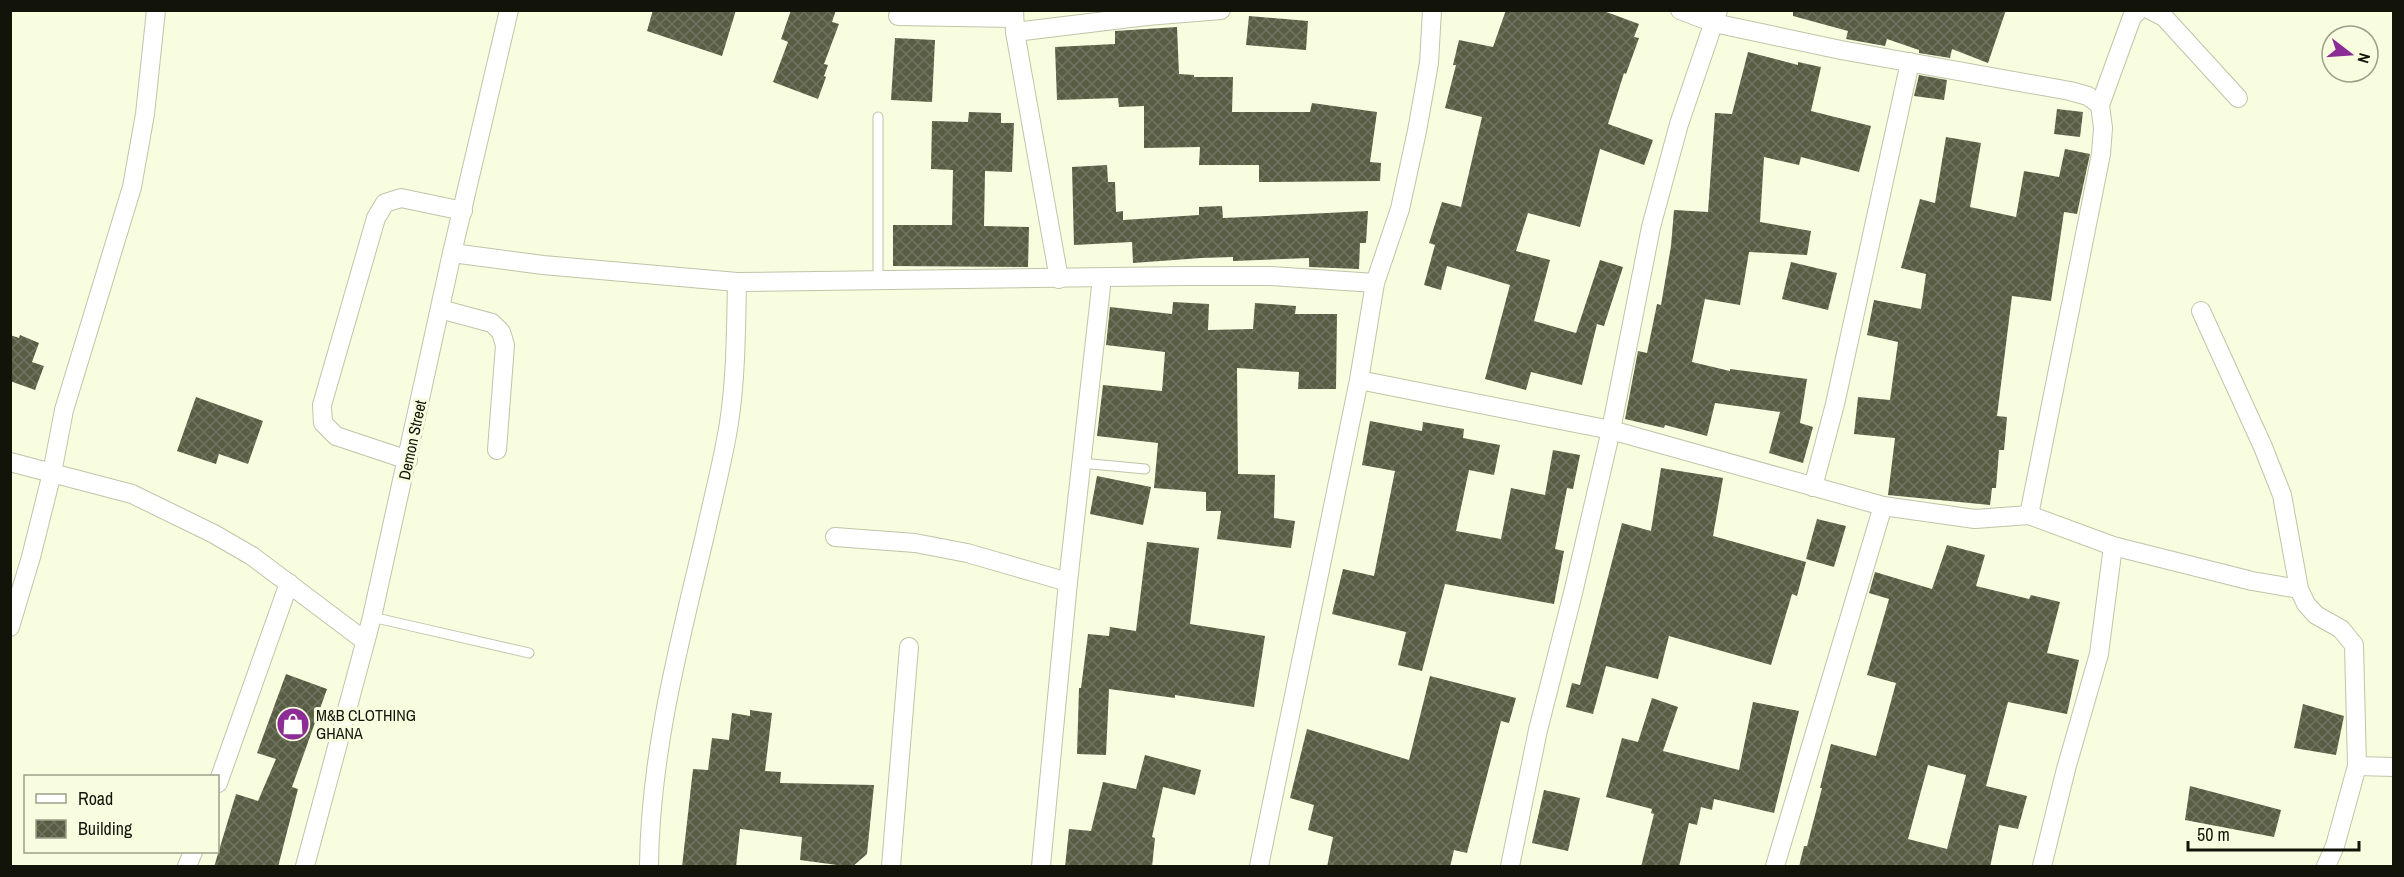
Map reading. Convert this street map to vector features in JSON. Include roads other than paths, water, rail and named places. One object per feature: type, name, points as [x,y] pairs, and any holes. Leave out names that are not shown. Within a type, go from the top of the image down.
[{"type":"street","points":[[10,627],[31,557],[52,473],[64,410],[132,187],[145,114],[156,10]]},
{"type":"street","name":"Demon Street","points":[[305,867],[372,617],[452,253],[510,10]]},
{"type":"street","points":[[898,16],[1015,20],[1147,16],[1221,10]]},
{"type":"street","points":[[1259,867],[1359,380],[1375,284],[1400,209],[1418,131],[1429,63],[1432,10]]},
{"type":"street","points":[[1680,10],[1716,16],[1840,50],[2070,91],[2088,96],[2100,105]]},
{"type":"street","points":[[2029,514],[2101,154],[2103,128],[2100,105],[2132,17],[2139,10]]},
{"type":"street","points":[[2150,10],[2164,17],[2238,98]]},
{"type":"street","points":[[1510,867],[1538,730],[1611,430],[1651,227],[1679,124],[1716,16]]},
{"type":"street","points":[[1015,20],[1059,279]]},
{"type":"street","points":[[1813,487],[1835,404],[1910,62]]},
{"type":"street","points":[[408,460],[336,436],[323,423],[322,405],[376,218],[386,203],[401,198],[463,211]]},
{"type":"street","points":[[452,253],[543,265],[737,282],[1271,276],[1375,284]]},
{"type":"street","points":[[1041,867],[1068,582],[1102,278]]},
{"type":"street","points":[[649,867],[649,818],[654,769],[667,700],[729,423],[735,354],[737,282]]},
{"type":"street","points":[[440,309],[492,323],[501,332],[505,345],[497,450]]},
{"type":"street","points":[[2201,311],[2263,447],[2282,495],[2299,589],[2306,604],[2316,615],[2341,628],[2354,645],[2357,766],[2335,846],[2326,867]]},
{"type":"street","points":[[1359,380],[1611,430],[1883,506],[1975,519],[2029,514],[2113,546],[2252,580],[2299,589]]},
{"type":"street","points":[[10,462],[132,494],[214,534],[252,556],[365,641]]},
{"type":"street","points":[[1775,867],[1883,506]]},
{"type":"street","points":[[835,537],[915,543],[967,553],[1068,582]]},
{"type":"street","points":[[2042,867],[2066,769],[2099,654],[2113,546]]},
{"type":"street","points":[[219,780],[289,583]]},
{"type":"street","points":[[891,867],[909,647]]},
{"type":"street","points":[[2357,766],[2394,767]]},
{"type":"street","points":[[187,867],[193,853]]},
{"type":"lane","points":[[878,117],[878,280]]},
{"type":"lane","points":[[1081,463],[1145,469]]},
{"type":"lane","points":[[372,617],[529,653]]},
{"type":"place","name":"M&B CLOTHING GHANA","points":[[293,724]]}]
